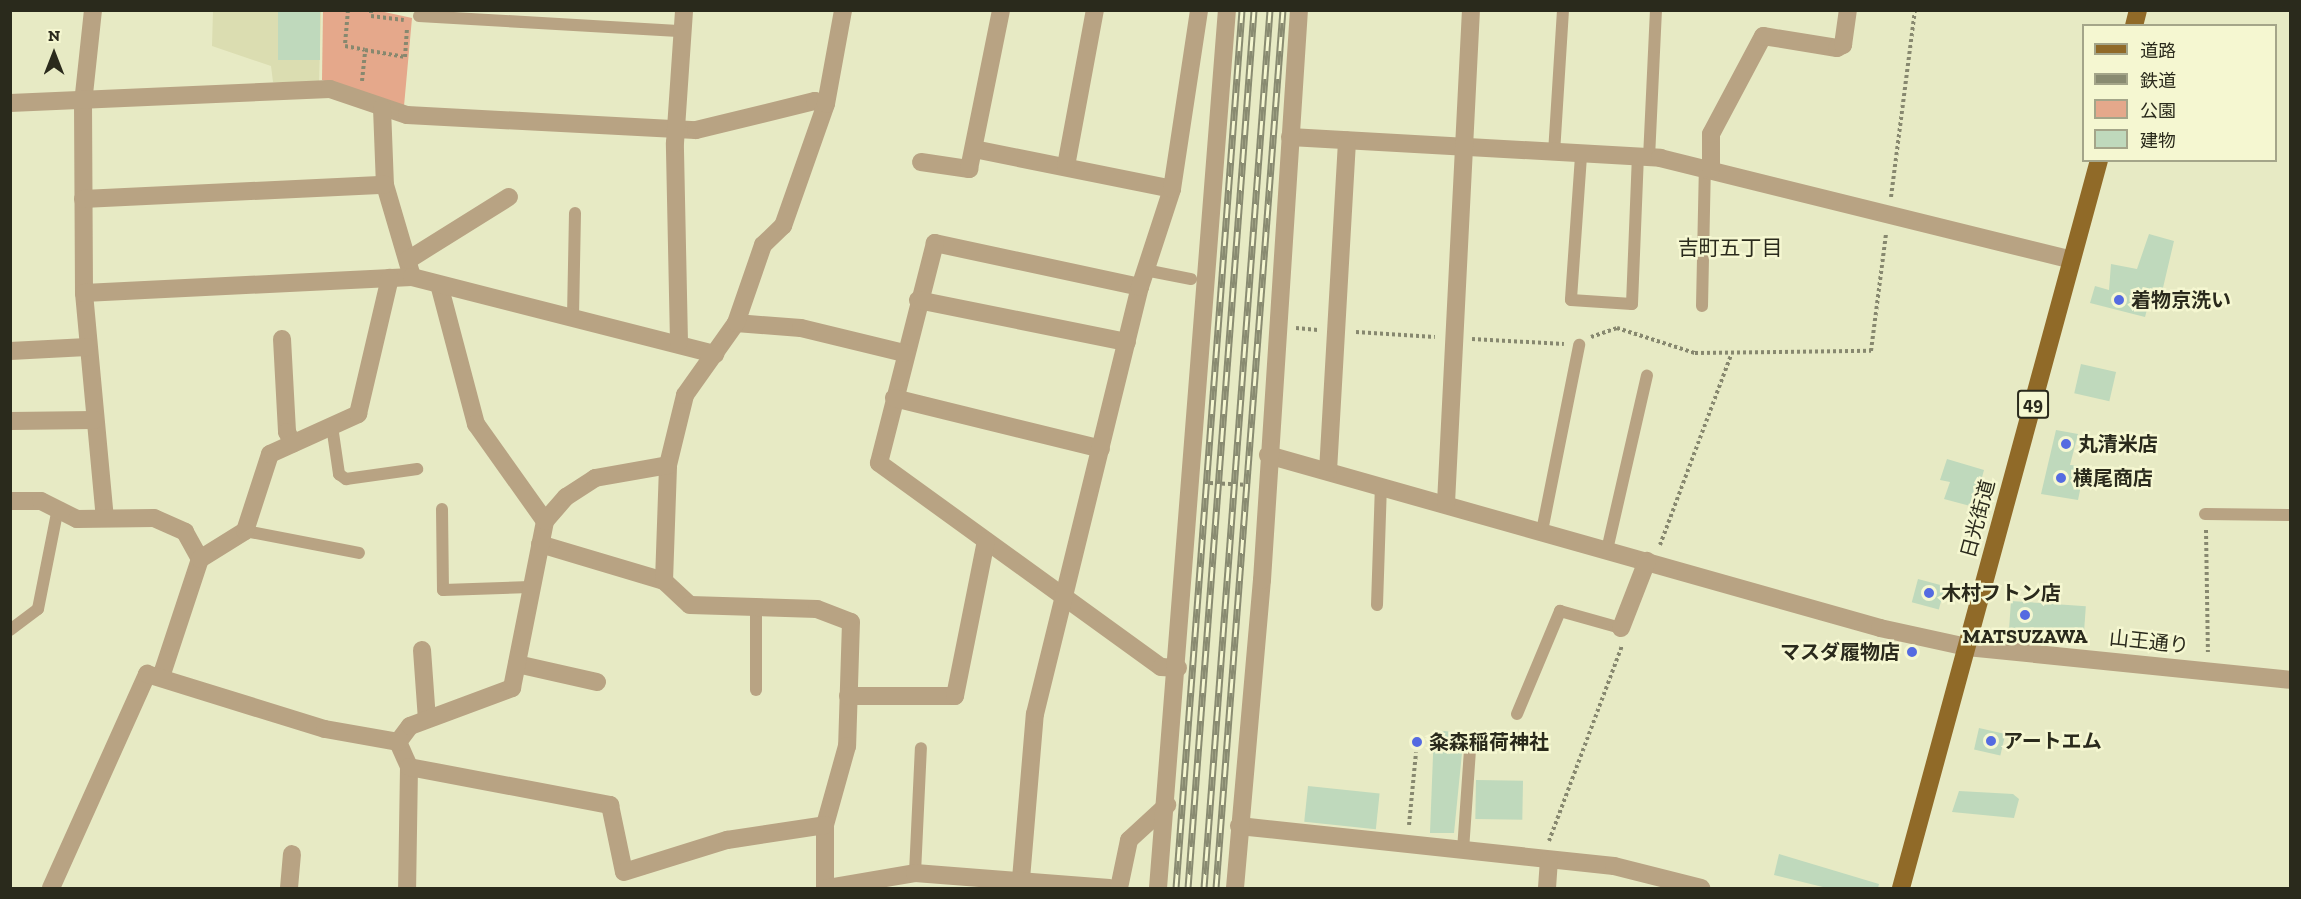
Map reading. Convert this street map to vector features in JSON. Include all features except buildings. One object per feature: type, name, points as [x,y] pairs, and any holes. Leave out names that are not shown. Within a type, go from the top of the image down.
[{"type":"main road","name":"日光街道","points":[[1901,888],[2097,162]]},
{"type":"street","points":[[93,10],[83,103],[84,293],[87,347],[105,518]]},
{"type":"street","points":[[679,342],[676,129],[684,10]]},
{"type":"street","points":[[664,581],[668,465],[685,395],[736,323],[764,245],[783,226],[826,104],[843,10]]},
{"type":"street","points":[[921,162],[963,172],[974,149],[1000,10]]},
{"type":"street","points":[[1066,166],[1095,10]]},
{"type":"street","points":[[1021,879],[1035,714],[1142,278],[1172,189],[1199,10]]},
{"type":"street","points":[[1158,888],[1178,668],[1227,10]]},
{"type":"street","points":[[1234,888],[1268,454],[1299,10]]},
{"type":"street","points":[[1446,503],[1466,148],[1471,10]]},
{"type":"street","points":[[1708,169],[1711,134],[1763,36],[1837,48],[1844,45],[1848,10]]},
{"type":"street","points":[[10,103],[83,103],[330,88],[407,115],[696,130],[815,101],[826,104]]},
{"type":"street","points":[[382,108],[385,185],[410,269],[441,288],[679,342],[715,354]]},
{"type":"street","points":[[1290,137],[1644,158],[1708,169],[2072,260]]},
{"type":"street","points":[[1328,471],[1347,141]]},
{"type":"street","points":[[974,149],[1172,189]]},
{"type":"street","points":[[83,199],[385,185]]},
{"type":"street","points":[[84,293],[390,278],[410,269],[509,196]]},
{"type":"street","points":[[1142,278],[935,243],[904,353],[879,463],[1161,667],[1178,668]]},
{"type":"street","points":[[161,677],[200,559],[245,531],[270,454],[358,414],[390,278]]},
{"type":"street","points":[[441,288],[476,424],[545,521]]},
{"type":"street","points":[[918,300],[1127,342]]},
{"type":"street","points":[[736,323],[801,328],[904,353]]},
{"type":"street","points":[[282,339],[287,432],[293,444]]},
{"type":"street","points":[[10,351],[87,347]]},
{"type":"street","points":[[894,398],[1101,449]]},
{"type":"street","points":[[10,421],[94,420]]},
{"type":"street","name":"山王通り","points":[[1268,454],[1650,562],[1966,647],[2290,680]]},
{"type":"street","points":[[398,742],[410,726],[512,688],[530,587],[545,521],[566,497],[596,478],[668,465]]},
{"type":"street","points":[[10,501],[41,501],[57,513],[105,518],[154,518],[185,532],[200,559]]},
{"type":"street","points":[[848,696],[956,696],[986,541]]},
{"type":"street","points":[[540,544],[664,581],[690,605],[756,609],[817,609],[851,622],[847,746],[825,825],[826,888],[920,879],[1021,879],[1110,888]]},
{"type":"street","points":[[1622,628],[1650,562]]},
{"type":"street","points":[[422,650],[428,719]]},
{"type":"street","points":[[517,664],[597,682]]},
{"type":"street","points":[[51,888],[147,674],[325,729],[398,742]]},
{"type":"street","points":[[398,742],[409,767],[407,888]]},
{"type":"street","points":[[409,767],[610,805],[624,872],[727,840],[825,825]]},
{"type":"street","points":[[1119,888],[1129,840],[1167,805]]},
{"type":"street","points":[[1239,826],[1614,866],[1701,888]]},
{"type":"street","points":[[289,888],[292,854]]},
{"type":"street","points":[[1547,888],[1548,860]]},
{"type":"lane","points":[[1554,153],[1563,10]]},
{"type":"lane","points":[[1581,156],[1571,300],[1632,304],[1656,10]]},
{"type":"lane","points":[[413,18],[683,31]]},
{"type":"lane","points":[[1702,306],[1708,169]]},
{"type":"lane","points":[[573,317],[575,213]]},
{"type":"lane","points":[[1142,278],[1191,279]]},
{"type":"lane","points":[[1542,531],[1579,345]]},
{"type":"lane","points":[[1607,550],[1647,376]]},
{"type":"lane","points":[[332,426],[339,474],[346,479],[417,469]]},
{"type":"lane","points":[[1377,605],[1381,486]]},
{"type":"lane","points":[[442,508],[443,590],[530,587]]},
{"type":"lane","points":[[10,630],[38,609],[57,513]]},
{"type":"lane","points":[[2205,514],[2290,515]]},
{"type":"lane","points":[[245,531],[359,553]]},
{"type":"lane","points":[[756,609],[756,690]]},
{"type":"lane","points":[[1517,714],[1560,611],[1622,628]]},
{"type":"lane","points":[[1463,850],[1471,737]]},
{"type":"lane","points":[[920,879],[921,748]]},
{"type":"path","points":[[348,10],[345,46],[405,57],[413,18],[371,16],[371,10]]},
{"type":"path","points":[[361,100],[365,50]]},
{"type":"path","points":[[1650,562],[1731,355]]},
{"type":"path","points":[[1200,483],[1257,485]]},
{"type":"path","points":[[2205,514],[2208,670]]},
{"type":"path","points":[[1548,860],[1550,834],[1625,637],[1622,628]]},
{"type":"path","points":[[1407,844],[1416,752]]},
{"type":"shaded area","points":[[213,11],[321,11],[319,84],[273,82],[271,66],[212,46]]},
{"type":"green space","points":[[323,11],[380,11],[412,18],[404,106],[322,80]]},
{"type":"railway","points":[[1176,888],[1242,10]]},
{"type":"railway","points":[[1188,888],[1254,10]]},
{"type":"railway","points":[[1204,888],[1270,10]]},
{"type":"railway","points":[[1216,888],[1283,10]]},
{"type":"place","name":"着物京洗い","points":[[2119,300]]},
{"type":"place","name":"丸清米店","points":[[2066,444]]},
{"type":"place","name":"横尾商店","points":[[2061,478]]},
{"type":"place","name":"木村フトン店","points":[[1929,593]]},
{"type":"place","name":"MATSUZAWA","points":[[2025,615]]},
{"type":"place","name":"マスダ履物店","points":[[1912,652]]},
{"type":"place","name":"アートエム","points":[[1991,741]]},
{"type":"place","name":"粂森稲荷神社","points":[[1417,742]]},
{"type":"district","name":"吉町五丁目","points":[[1730,248]]}]
